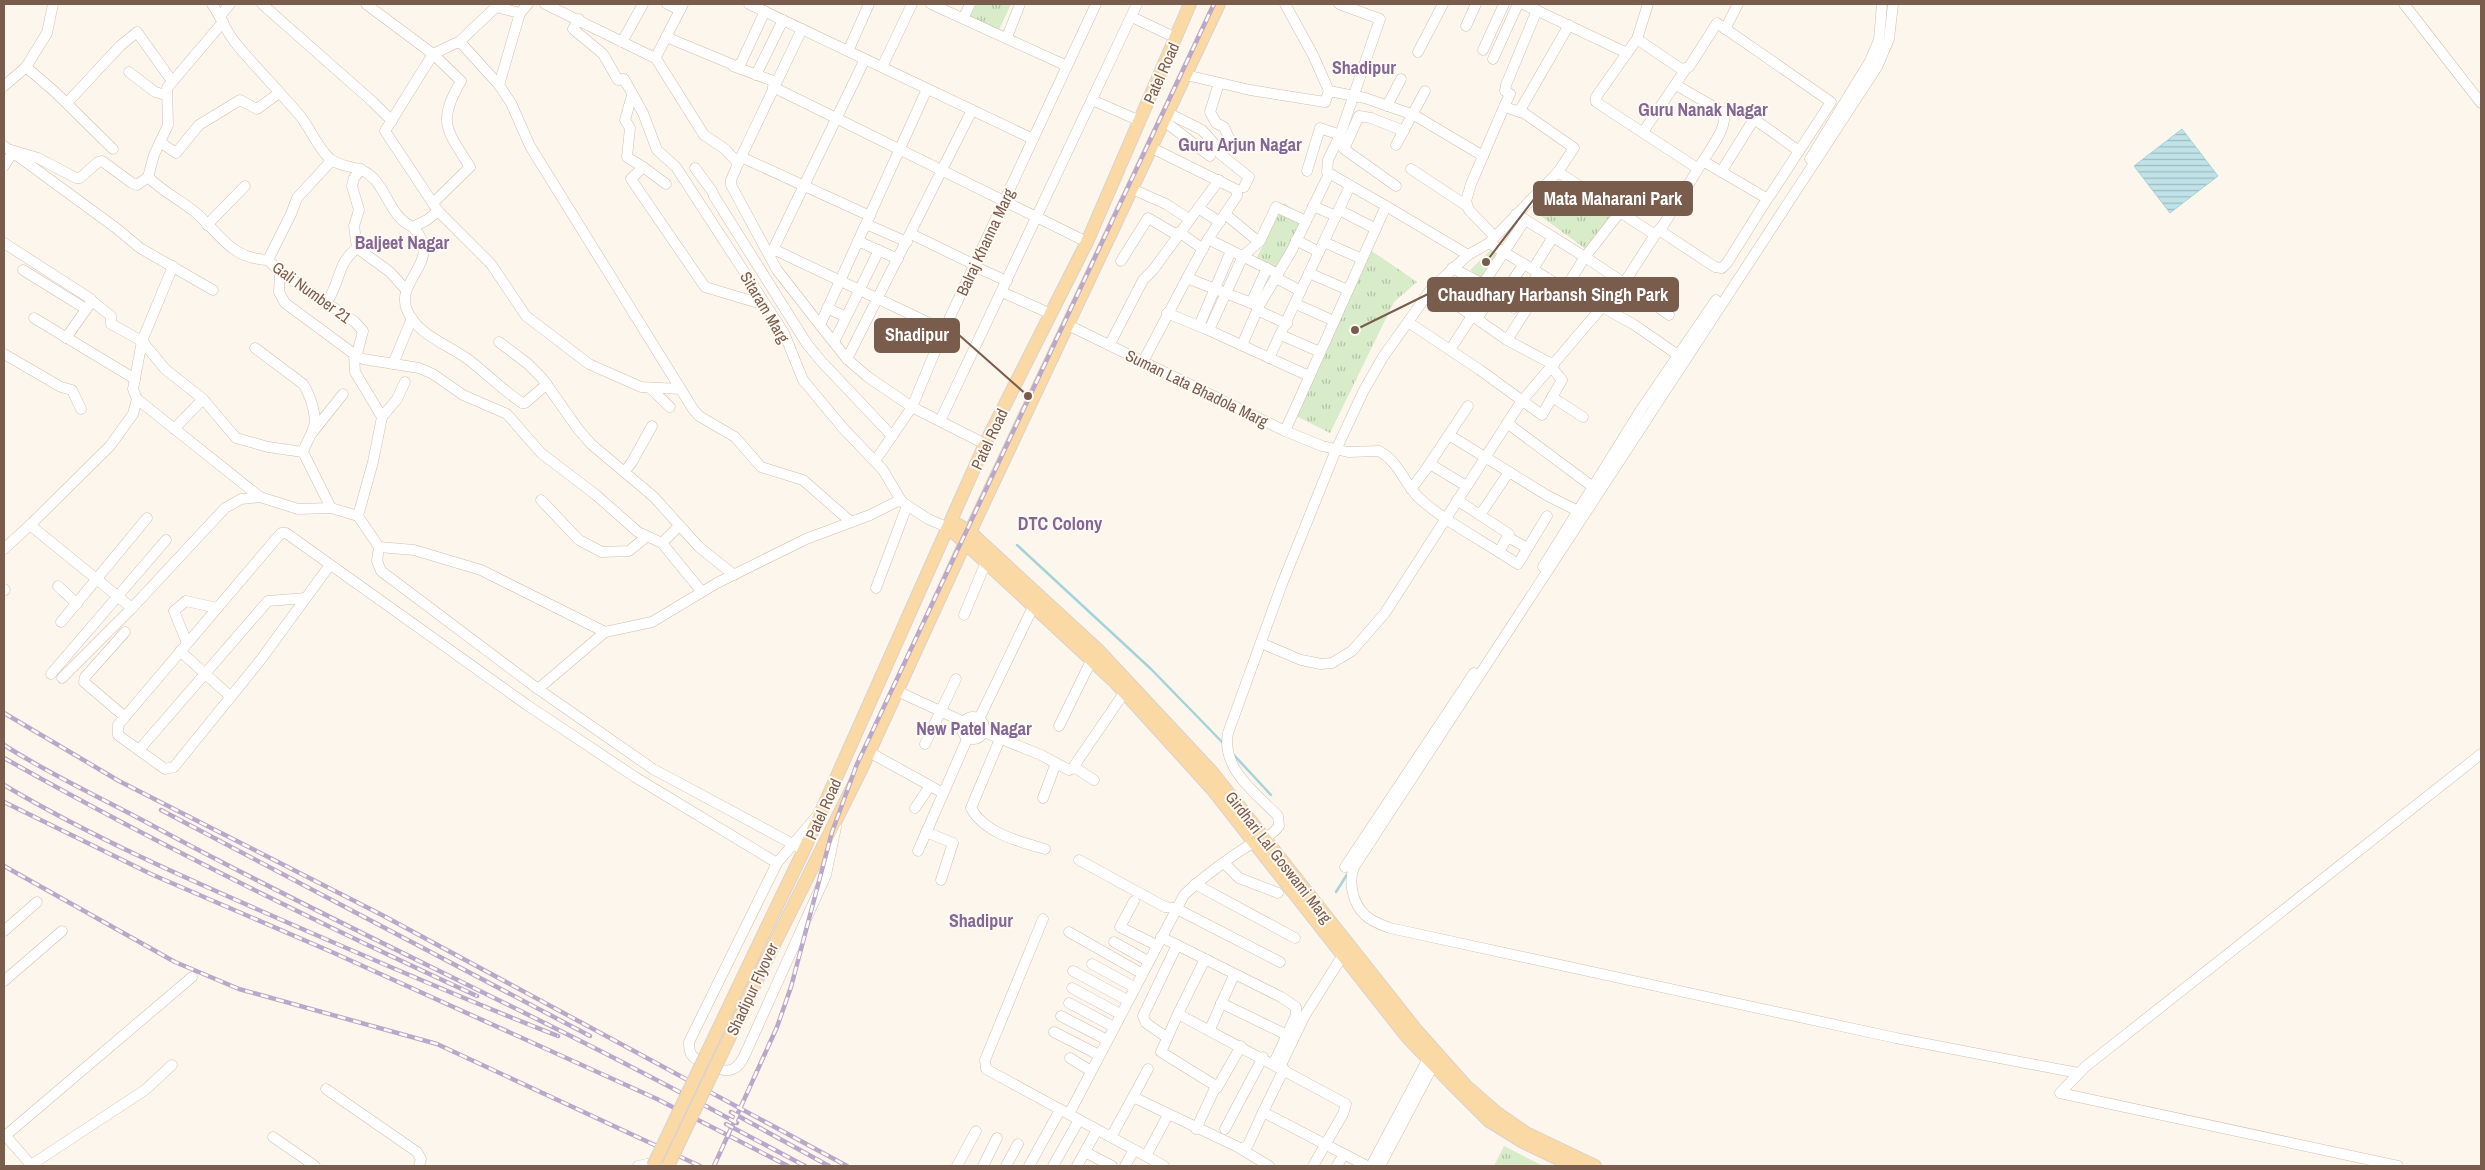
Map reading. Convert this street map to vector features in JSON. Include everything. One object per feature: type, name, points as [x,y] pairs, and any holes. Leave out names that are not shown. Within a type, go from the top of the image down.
[{"type":"main road","name":"Patel Road","points":[[804,850],[951,525],[985,444],[1087,242],[1190,4]]},
{"type":"main road","name":"Patel Road","points":[[839,814],[1219,4]]},
{"type":"main road","points":[[951,525],[968,537]]},
{"type":"main road","name":"Girdhari Lal Goswami Marg","points":[[968,537],[986,562],[1124,693],[1260,841],[1433,1058],[1497,1113],[1526,1133],[1595,1166]]},
{"type":"main road","name":"Girdhari Lal Goswami Marg","points":[[968,537],[1099,651],[1212,772],[1343,955],[1489,1121],[1523,1142],[1573,1166]]},
{"type":"main road","name":"Shadipur Flyover","points":[[668,1166],[767,958],[839,814]]},
{"type":"main road","name":"Shadipur Flyover","points":[[653,1166],[804,850]]},
{"type":"street","points":[[4,86],[26,67],[47,33],[53,4]]},
{"type":"street","points":[[212,4],[237,45],[302,118],[314,139],[332,160],[339,164],[361,169],[375,180],[399,218],[413,227],[421,236],[424,244],[418,270],[406,290],[406,309],[412,318],[428,333],[468,359],[522,403],[525,403],[547,384]]},
{"type":"street","points":[[9,149],[38,158],[76,178],[80,178],[100,161],[134,184],[148,177],[168,125],[166,95],[172,81],[221,19],[230,4]]},
{"type":"street","points":[[262,4],[392,121]]},
{"type":"street","points":[[366,4],[433,54],[461,81],[447,108],[447,130],[470,167],[427,220],[413,227]]},
{"type":"street","points":[[499,84],[520,13],[528,4]]},
{"type":"street","points":[[545,4],[655,56],[704,135],[740,160],[804,186],[868,220],[882,231],[893,236],[909,238],[1007,281]]},
{"type":"street","points":[[622,42],[643,4]]},
{"type":"street","points":[[655,56],[682,7],[667,4]]},
{"type":"street","points":[[749,4],[1033,140]]},
{"type":"street","points":[[848,51],[870,4]]},
{"type":"street","points":[[882,67],[912,4]]},
{"type":"street","points":[[931,4],[964,17],[1067,66]]},
{"type":"street","points":[[964,17],[970,4]]},
{"type":"street","points":[[1007,37],[1020,4]]},
{"type":"street","name":"Balraj Khanna Marg","points":[[875,461],[912,407],[944,330],[977,267],[1004,201],[1096,4]]},
{"type":"street","points":[[940,421],[1038,218],[1137,4]]},
{"type":"street","points":[[1186,75],[1219,83],[1325,102],[1329,91],[1313,55],[1285,4]]},
{"type":"street","points":[[1339,4],[1380,19],[1352,95],[1340,135],[1326,166],[1329,174],[1468,255]]},
{"type":"street","points":[[1418,52],[1444,4]]},
{"type":"street","points":[[1466,26],[1476,4]]},
{"type":"street","points":[[1483,50],[1504,4]]},
{"type":"street","points":[[1493,59],[1518,4]]},
{"type":"street","points":[[1523,4],[1627,53]]},
{"type":"street","points":[[1648,4],[1637,39],[1596,100],[1643,132],[1700,165],[1721,172],[1766,198],[1769,196]]},
{"type":"street","points":[[1725,28],[1738,4]]},
{"type":"street","points":[[1345,867],[1524,596],[1678,355],[1776,212],[1870,61],[1879,40],[1882,4]]},
{"type":"street","points":[[1893,4],[1889,39],[1877,67],[1354,867],[1350,876],[1351,886],[1365,916],[1390,928],[1896,1038],[2076,1075]]},
{"type":"street","points":[[2404,4],[2481,103]]},
{"type":"street","points":[[520,13],[496,7],[459,42],[433,54],[386,128],[386,135],[436,207],[490,264],[526,316],[590,364],[641,387],[680,390]]},
{"type":"street","points":[[1466,206],[1468,193],[1510,94],[1505,91],[1506,85],[1537,10]]},
{"type":"street","points":[[733,66],[741,63],[765,11]]},
{"type":"street","points":[[1132,17],[1176,38]]},
{"type":"street","points":[[579,19],[573,29],[603,54],[618,80],[624,79],[632,94],[625,120],[630,128],[627,157],[666,184]]},
{"type":"street","points":[[756,75],[783,20]]},
{"type":"street","points":[[1558,172],[1620,212],[1716,267],[1722,268],[1799,151],[1830,100],[1725,28],[1715,24],[1689,67],[1685,70],[1643,132]]},
{"type":"street","points":[[1519,112],[1569,25]]},
{"type":"street","points":[[714,196],[731,180],[774,84],[802,29]]},
{"type":"street","points":[[67,103],[120,46],[136,32],[172,81]]},
{"type":"street","points":[[666,37],[756,75],[1087,242]]},
{"type":"street","points":[[1637,39],[1685,70]]},
{"type":"street","points":[[459,42],[464,45],[499,84],[512,103],[530,146],[680,390],[700,416],[735,437],[761,467],[803,480],[851,522]]},
{"type":"street","points":[[772,252],[865,59]]},
{"type":"street","points":[[26,67],[67,103],[113,149]]},
{"type":"street","points":[[129,72],[155,92],[166,95]]},
{"type":"street","points":[[1387,106],[1401,79]]},
{"type":"street","points":[[1219,83],[1210,112],[1216,123],[1224,127],[1230,140]]},
{"type":"street","points":[[1624,283],[1700,165],[1719,132],[1725,116],[1723,112],[1676,84]]},
{"type":"street","points":[[820,325],[928,89]]},
{"type":"street","points":[[1329,91],[1352,95],[1414,115],[1483,156]]},
{"type":"street","points":[[1396,145],[1414,115],[1425,91]]},
{"type":"street","points":[[160,142],[176,153],[199,125],[240,100],[257,109],[279,93]]},
{"type":"street","name":"Sitaram Marg","points":[[632,94],[643,113],[657,150],[676,167],[784,333],[803,380],[843,428],[875,461],[904,503]]},
{"type":"street","points":[[1092,100],[1140,122]]},
{"type":"street","points":[[1029,1166],[1091,1071],[1175,908],[1195,884],[1260,841],[1279,826],[1278,816],[1235,771],[1226,752],[1228,733],[1332,448],[1383,357],[1432,288],[1468,255],[1492,240],[1558,172],[1574,148],[1519,112],[1504,107]]},
{"type":"street","points":[[847,359],[972,110]]},
{"type":"street","points":[[1396,186],[1344,149],[1359,116],[1371,118],[1404,131]]},
{"type":"street","points":[[1166,117],[1210,156]]},
{"type":"street","points":[[1166,117],[1202,130],[1219,149],[1219,153],[1249,177],[1244,187]]},
{"type":"street","points":[[1721,172],[1754,119],[1799,151]]},
{"type":"street","points":[[1307,171],[1320,128],[1340,135]]},
{"type":"street","points":[[1146,356],[1167,313],[1208,239],[1238,193],[1237,190],[1218,180],[1152,148]]},
{"type":"street","points":[[4,166],[9,149]]},
{"type":"street","points":[[9,149],[140,248],[213,290]]},
{"type":"street","points":[[268,260],[291,214],[296,198],[332,160]]},
{"type":"street","points":[[642,166],[631,178],[705,287],[765,305]]},
{"type":"street","points":[[695,168],[712,190],[791,318],[821,362],[892,436]]},
{"type":"street","points":[[361,169],[354,178],[352,186],[359,210],[354,226],[356,248],[390,272],[406,290]]},
{"type":"street","points":[[1411,169],[1466,206],[1492,240],[1505,252],[1565,289],[1633,324],[1678,355]]},
{"type":"street","points":[[1256,306],[1277,276],[1329,174]]},
{"type":"street","name":"Gali Number 21","points":[[148,177],[196,213],[218,238],[236,251],[259,260],[268,260],[280,272],[354,322],[363,331],[358,350],[354,354]]},
{"type":"street","points":[[731,180],[732,188],[772,252],[778,270],[847,359],[868,377],[912,407],[985,444]]},
{"type":"street","points":[[1112,340],[1143,280],[1153,270],[1218,180]]},
{"type":"street","points":[[207,225],[245,186]]},
{"type":"street","points":[[1269,358],[1287,324],[1309,272],[1350,186]]},
{"type":"street","points":[[1132,189],[1166,204],[1189,219]]},
{"type":"street","points":[[1313,206],[1376,228]]},
{"type":"street","points":[[1286,428],[1386,206]]},
{"type":"street","points":[[1209,330],[1243,256],[1259,242],[1276,207],[1306,221]]},
{"type":"street","points":[[1198,208],[1222,218],[1259,242]]},
{"type":"street","points":[[1565,289],[1585,257],[1620,212]]},
{"type":"street","points":[[1516,214],[1585,257],[1669,316]]},
{"type":"street","points":[[1121,261],[1148,218],[1203,249]]},
{"type":"street","points":[[1483,284],[1525,220]]},
{"type":"street","points":[[834,342],[879,250],[882,231]]},
{"type":"street","points":[[879,250],[893,236]]},
{"type":"street","points":[[1507,340],[1536,271],[1553,237]]},
{"type":"street","points":[[1208,239],[1267,268],[1301,291]]},
{"type":"street","points":[[1296,240],[1362,260]]},
{"type":"street","points":[[858,241],[898,259]]},
{"type":"street","points":[[4,242],[91,299],[89,305],[66,338]]},
{"type":"street","points":[[326,303],[336,291],[341,264],[348,254],[356,248]]},
{"type":"street","points":[[1199,326],[1232,251]]},
{"type":"street","points":[[772,252],[860,289],[944,330]]},
{"type":"street","points":[[173,266],[142,341],[133,389],[137,399],[260,497],[298,509],[331,508],[358,516],[379,547],[376,561],[380,571],[538,688],[654,769],[804,850]]},
{"type":"street","points":[[1242,345],[1267,268]]},
{"type":"street","points":[[1452,268],[1483,284],[1514,308],[1536,271]]},
{"type":"street","points":[[23,270],[111,316],[111,324],[142,341],[165,369],[203,399],[236,438],[268,447],[303,452]]},
{"type":"street","points":[[1450,350],[1475,317],[1497,295],[1536,271]]},
{"type":"street","points":[[280,272],[279,292],[285,303],[354,354],[363,359],[419,368],[433,374],[463,395],[507,414],[540,453],[596,495],[646,537],[662,543],[702,592]]},
{"type":"street","points":[[1309,272],[1348,290]]},
{"type":"street","points":[[1187,278],[1256,306],[1287,324]]},
{"type":"street","points":[[1408,322],[1542,414],[1562,380],[1553,366],[1507,340],[1432,288]]},
{"type":"street","points":[[1002,292],[1052,314]]},
{"type":"street","points":[[1296,304],[1334,321]]},
{"type":"street","points":[[791,318],[806,306]]},
{"type":"street","points":[[1260,643],[1301,660],[1321,664],[1332,663],[1352,651],[1385,613],[1522,400],[1602,307]]},
{"type":"street","points":[[827,308],[846,317]]},
{"type":"street","points":[[1167,313],[1309,376]]},
{"type":"street","points":[[34,318],[135,379]]},
{"type":"street","points":[[393,364],[412,318]]},
{"type":"street","name":"Suman Lata Bhadola Marg","points":[[1069,322],[1146,356],[1286,428]]},
{"type":"street","name":"Suman Lata Bhadola Marg","points":[[1069,322],[1286,428],[1323,441],[1332,448]]},
{"type":"street","points":[[1281,335],[1320,352]]},
{"type":"street","points":[[499,342],[528,364],[547,384],[583,436],[654,497],[699,547],[734,575]]},
{"type":"street","points":[[255,348],[304,386],[314,420],[303,452],[331,508]]},
{"type":"street","points":[[4,354],[61,387],[72,390],[81,409]]},
{"type":"street","points":[[354,354],[355,372],[382,417]]},
{"type":"street","points":[[358,516],[373,462],[382,417],[397,399],[405,382]]},
{"type":"street","points":[[650,388],[670,408]]},
{"type":"street","points":[[310,435],[343,394]]},
{"type":"street","points":[[1552,397],[1583,417]]},
{"type":"street","points":[[4,549],[110,446],[132,414],[137,399]]},
{"type":"street","points":[[174,429],[203,399]]},
{"type":"street","points":[[1411,488],[1468,406]]},
{"type":"street","points":[[1507,422],[1593,487]]},
{"type":"street","points":[[625,471],[652,426]]},
{"type":"street","points":[[1448,435],[1548,496],[1578,511]]},
{"type":"street","points":[[1332,448],[1353,452],[1379,451],[1399,468],[1411,488],[1422,500],[1518,564],[1546,516]]},
{"type":"street","points":[[1428,466],[1434,465],[1466,486]]},
{"type":"street","points":[[1480,515],[1509,472]]},
{"type":"street","points":[[62,678],[132,608],[225,508],[241,499],[260,497]]},
{"type":"street","points":[[541,500],[579,540],[602,552],[629,551],[646,537]]},
{"type":"street","points":[[1457,500],[1509,534],[1508,537],[1527,548]]},
{"type":"street","points":[[876,588],[904,503]]},
{"type":"street","points":[[538,688],[605,632],[652,622],[702,592],[806,539],[904,503],[951,525]]},
{"type":"street","points":[[61,622],[146,518]]},
{"type":"street","points":[[30,525],[132,608]]},
{"type":"street","points":[[662,543],[679,526]]},
{"type":"street","points":[[330,565],[231,697],[174,767],[165,768],[139,750],[117,731],[118,725],[180,651],[283,532],[286,532],[527,705],[627,772],[777,863]]},
{"type":"street","points":[[1499,552],[1508,537]]},
{"type":"street","points":[[51,674],[166,540]]},
{"type":"street","points":[[379,547],[414,550],[481,570],[605,632]]},
{"type":"street","points":[[964,615],[986,562]]},
{"type":"street","points":[[58,586],[77,604]]},
{"type":"street","points":[[139,750],[204,672],[268,600],[306,598]]},
{"type":"street","points":[[187,643],[174,611],[186,602],[217,608]]},
{"type":"street","points":[[979,719],[1033,607]]},
{"type":"street","points":[[125,632],[85,677],[84,682],[125,717]]},
{"type":"street","points":[[180,651],[231,697]]},
{"type":"street","points":[[1059,726],[1092,661]]},
{"type":"street","points":[[926,744],[956,679]]},
{"type":"street","points":[[897,691],[964,722]]},
{"type":"street","points":[[984,732],[1069,770],[1074,767],[1124,693]]},
{"type":"street","points":[[969,718],[979,719],[984,725],[984,732],[977,738],[968,737],[962,729],[964,722],[969,718]]},
{"type":"street","points":[[918,851],[968,737]]},
{"type":"street","points":[[1000,738],[971,808],[976,818],[1012,839],[1045,849]]},
{"type":"street","points":[[869,752],[943,793]]},
{"type":"street","points":[[2398,1166],[2060,1093],[2076,1075],[2232,948],[2481,754]]},
{"type":"street","points":[[1043,798],[1056,763]]},
{"type":"street","points":[[1074,767],[1094,780]]},
{"type":"street","points":[[915,808],[930,786]]},
{"type":"street","points":[[822,810],[777,863],[690,1042],[691,1054],[694,1057],[720,1070],[733,1069],[747,1050],[826,875],[839,814]]},
{"type":"street","points":[[926,832],[953,843],[940,880]]},
{"type":"street","points":[[1079,860],[1165,907],[1175,908],[1280,962]]},
{"type":"street","points":[[1225,864],[1239,878],[1278,893]]},
{"type":"street","points":[[1195,884],[1295,938]]},
{"type":"street","points":[[1134,901],[1120,927],[1158,941],[1177,945],[1296,1007],[1297,1012],[1287,1035],[1279,1066],[1263,1112],[1248,1145],[1246,1148],[1241,1149]]},
{"type":"street","points":[[4,931],[37,902]]},
{"type":"street","points":[[1043,919],[984,1063],[988,1070],[1111,1137],[1148,1160],[1164,1166]]},
{"type":"street","points":[[4,981],[62,932]]},
{"type":"street","points":[[1069,932],[1142,973]]},
{"type":"street","points":[[1114,942],[1148,961]]},
{"type":"street","points":[[1166,1037],[1146,1023],[1144,1016],[1177,945]]},
{"type":"street","points":[[1279,1066],[1305,1015],[1334,965],[1343,955]]},
{"type":"street","points":[[1205,960],[1160,1050],[1162,1054],[1216,1084],[1217,1088]]},
{"type":"street","points":[[1092,964],[1134,987]]},
{"type":"street","points":[[1073,970],[1128,1000]]},
{"type":"street","points":[[1210,1029],[1234,975]]},
{"type":"street","points":[[172,1066],[145,1090],[29,1166],[4,1138],[192,976]]},
{"type":"street","points":[[1072,988],[1120,1014]]},
{"type":"street","points":[[1069,1003],[1114,1027]]},
{"type":"street","points":[[1222,1003],[1287,1035]]},
{"type":"street","points":[[1178,1014],[1210,1029],[1346,1104],[1343,1114],[1313,1166]]},
{"type":"street","points":[[1062,1016],[1107,1040]]},
{"type":"street","points":[[1054,1032],[1099,1055]]},
{"type":"street","points":[[1196,1128],[1241,1046]]},
{"type":"street","points":[[1225,1129],[1262,1057]]},
{"type":"street","points":[[1070,1058],[1091,1071]]},
{"type":"street","points":[[1263,1112],[1368,1166],[1433,1058]]},
{"type":"street","points":[[1380,1166],[1433,1058]]},
{"type":"street","points":[[1111,1137],[1148,1069]]},
{"type":"street","points":[[326,1089],[417,1152],[421,1159],[420,1166]]},
{"type":"street","points":[[1133,1097],[1241,1149],[1269,1166]]},
{"type":"street","points":[[1148,1160],[1168,1115]]},
{"type":"street","points":[[1054,1166],[1079,1120]]},
{"type":"street","points":[[958,1166],[976,1130]]},
{"type":"street","points":[[1078,1166],[1097,1130]]},
{"type":"street","points":[[273,1137],[315,1166]]},
{"type":"street","points":[[983,1166],[997,1138]]},
{"type":"street","points":[[1006,1166],[1018,1144]]},
{"type":"street","points":[[1125,1166],[1134,1150]]},
{"type":"street","points":[[1085,1152],[1105,1165]]},
{"type":"street","points":[[1337,1166],[1344,1154]]},
{"type":"street","points":[[638,1166],[647,1164],[657,1166]]},
{"type":"green space","points":[[976,4],[1011,4],[998,32],[969,19]]},
{"type":"green space","points":[[1566,182],[1613,215],[1587,250],[1535,212]]},
{"type":"green space","points":[[1284,203],[1304,217],[1280,273],[1255,261]]},
{"type":"green space","points":[[1369,249],[1417,282],[1394,302],[1330,433],[1294,415]]},
{"type":"green space","points":[[1491,250],[1498,254],[1483,280],[1470,270]]},
{"type":"green space","points":[[1504,1146],[1543,1166],[1494,1166]]},
{"type":"water","points":[[2182,129],[2218,176],[2170,213],[2134,166]]},
{"type":"waterway","points":[[1886,15],[1887,4]]},
{"type":"waterway","points":[[1017,545],[1151,669],[1224,744]]},
{"type":"waterway","points":[[1232,753],[1271,795]]},
{"type":"waterway","points":[[1336,892],[1348,873]]},
{"type":"railway","points":[[714,1166],[777,1027],[791,987],[832,832],[857,764],[1214,4]]},
{"type":"railway","points":[[4,713],[119,781],[382,915],[847,1166]]},
{"type":"railway","points":[[4,745],[60,778],[229,866],[593,1047],[737,1123]]},
{"type":"railway","points":[[4,758],[238,882],[477,996]]},
{"type":"railway","points":[[4,785],[77,826],[191,880],[400,971],[558,1036]]},
{"type":"railway","points":[[4,802],[153,875],[334,953],[657,1099],[788,1166]]},
{"type":"railway","points":[[161,810],[590,1036]]},
{"type":"railway","points":[[4,866],[175,962],[239,989],[437,1044],[700,1166]]},
{"type":"railway","points":[[731,1112],[829,1166]]},
{"type":"railway","points":[[726,1124],[805,1166]]},
{"type":"place","name":"Mata Maharani Park","points":[[1486,262]]},
{"type":"place","name":"Chaudhary Harbansh Singh Park","points":[[1355,330]]},
{"type":"place","name":"Shadipur","points":[[1028,396]]},
{"type":"district","name":"Shadipur","points":[[1364,67]]},
{"type":"district","name":"Guru Nanak Nagar","points":[[1703,109]]},
{"type":"district","name":"Guru Arjun Nagar","points":[[1240,144]]},
{"type":"district","name":"Baljeet Nagar","points":[[402,242]]},
{"type":"district","name":"DTC Colony","points":[[1060,523]]},
{"type":"district","name":"New Patel Nagar","points":[[974,728]]},
{"type":"district","name":"Shadipur","points":[[981,920]]}]
